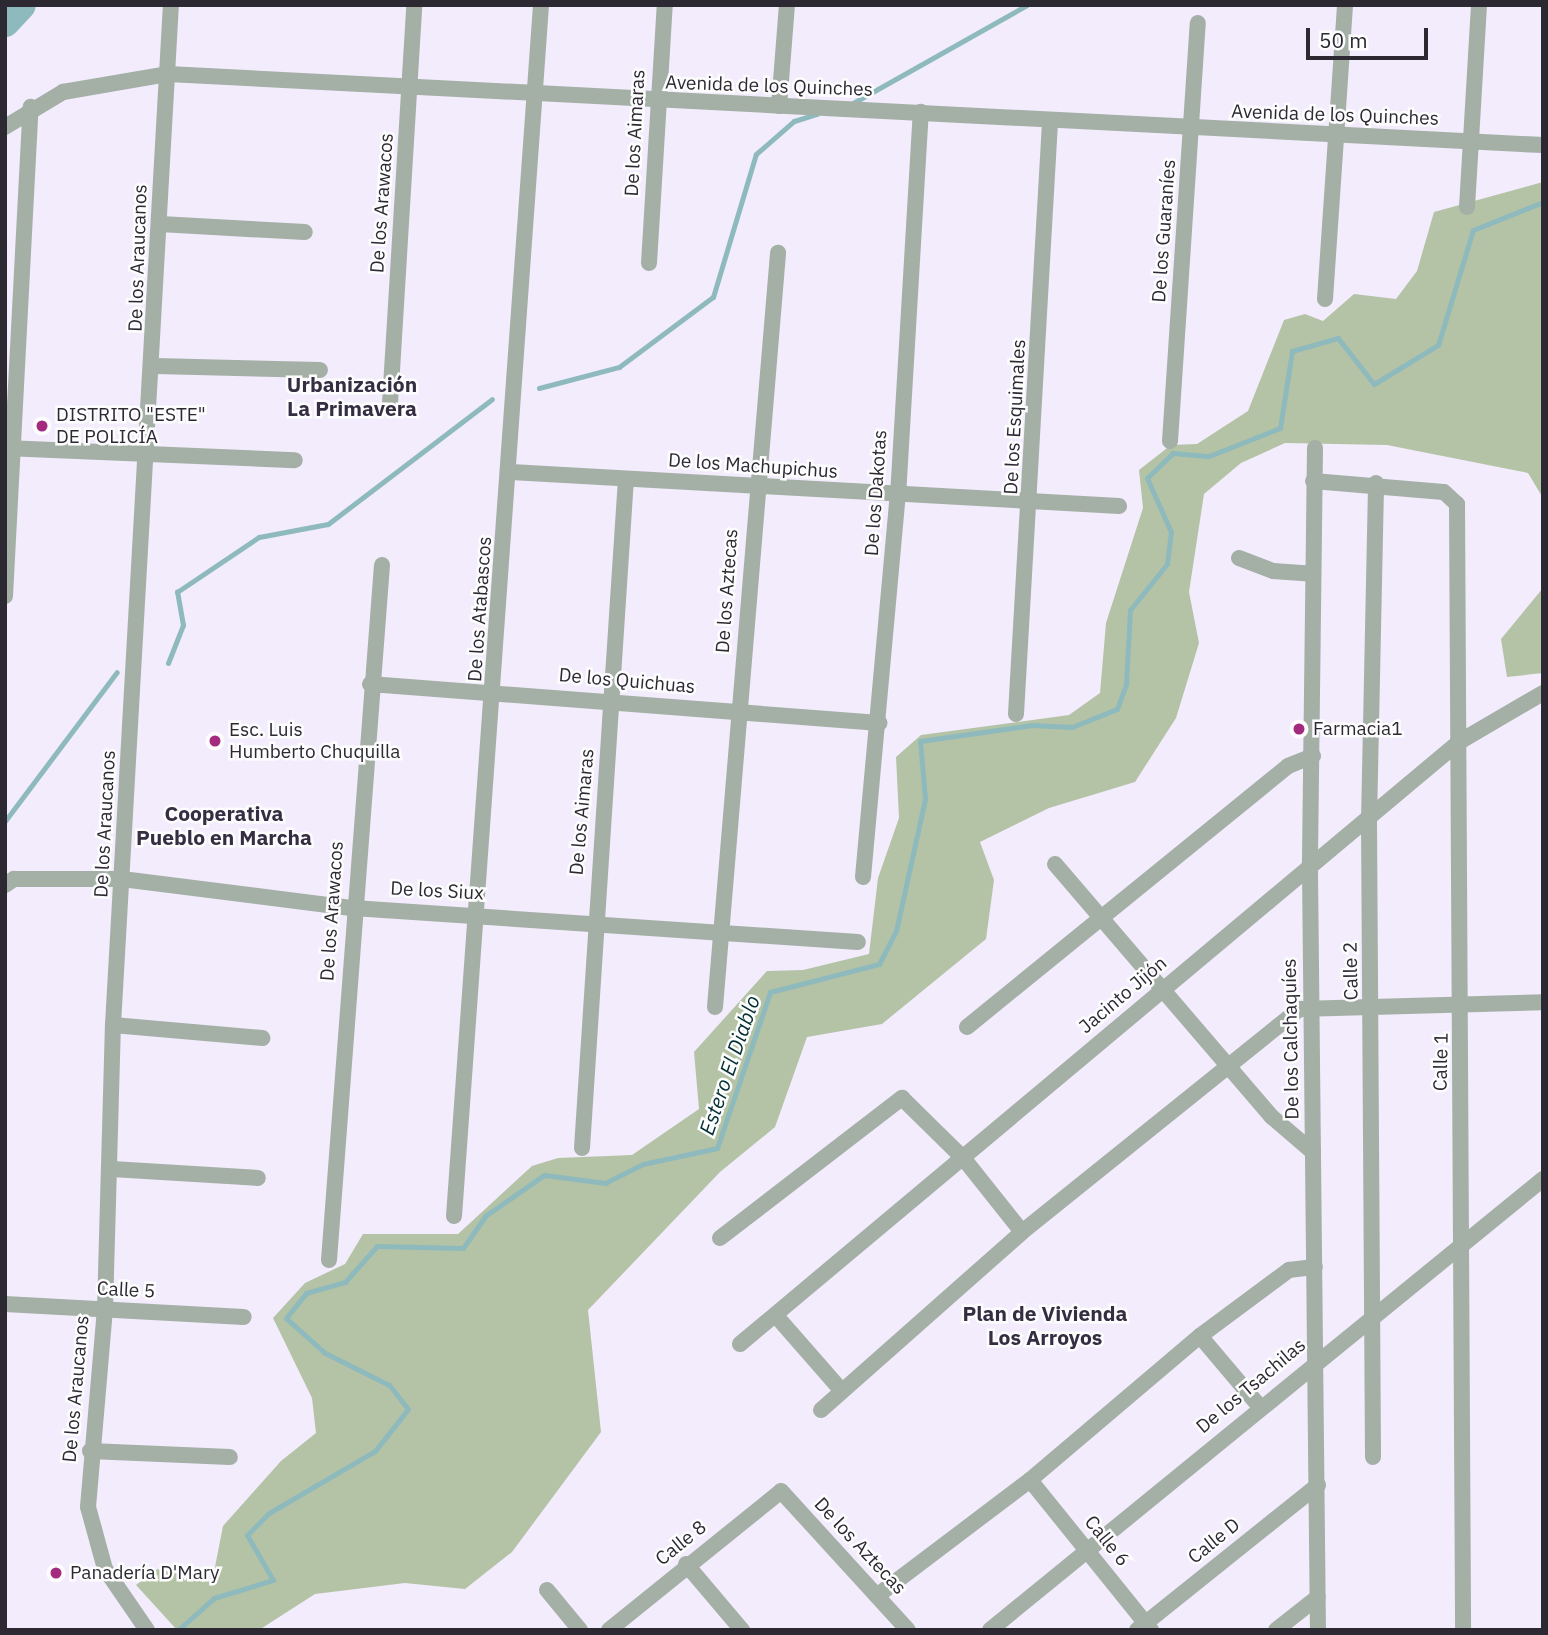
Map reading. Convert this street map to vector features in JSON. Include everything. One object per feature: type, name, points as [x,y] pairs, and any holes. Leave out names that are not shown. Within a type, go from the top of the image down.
[{"type":"street","name":"De los Araucanos","points":[[147,1630],[130,1610],[105,1569],[88,1507],[90,1451],[105,1310],[112,1169],[113,1025],[155,366],[172,5]]},
{"type":"street","name":"De los Arawacos","points":[[390,403],[414,5]]},
{"type":"street","name":"De los Atabascos","points":[[454,1216],[511,472],[541,5]]},
{"type":"street","name":"De los Aimaras","points":[[649,263],[656,104],[665,5]]},
{"type":"street","points":[[779,106],[787,5]]},
{"type":"street","points":[[1325,299],[1345,5]]},
{"type":"street","points":[[1467,207],[1479,5]]},
{"type":"street","name":"De los Guaraníes","points":[[1170,441],[1193,130],[1198,23]]},
{"type":"street","name":"Avenida de los Quinches","points":[[5,127],[31,107],[64,92],[168,74],[534,94],[656,104],[921,112],[1193,130],[1338,134],[1543,145]]},
{"type":"street","points":[[5,596],[10,448],[31,107]]},
{"type":"street","name":"De los Dakotas","points":[[863,877],[880,723],[898,496],[921,112]]},
{"type":"street","name":"De los Esquimales","points":[[1016,714],[1032,503],[1050,122]]},
{"type":"street","points":[[160,224],[305,232]]},
{"type":"street","name":"De los Aztecas","points":[[715,1007],[755,488],[778,253]]},
{"type":"street","points":[[155,366],[320,370]]},
{"type":"street","points":[[10,448],[295,460]]},
{"type":"street","name":"De los Calchaquíes","points":[[1315,448],[1310,871],[1318,1630]]},
{"type":"street","name":"De los Machupichus","points":[[511,472],[898,496],[1119,506]]},
{"type":"street","name":"De los Aimaras","points":[[582,1148],[594,921],[613,701],[626,479]]},
{"type":"street","points":[[1313,481],[1376,484]]},
{"type":"street","name":"Calle 1","points":[[1376,484],[1451,495],[1457,504],[1464,1630]]},
{"type":"street","name":"Calle 2","points":[[1373,1457],[1370,1317],[1373,1004],[1368,821],[1376,484]]},
{"type":"street","points":[[1239,558],[1273,571],[1312,574]]},
{"type":"street","name":"De los Arawacos","points":[[329,1259],[370,684],[382,565]]},
{"type":"street","name":"De los Quichuas","points":[[370,684],[880,723]]},
{"type":"street","name":"Jacinto Jijón","points":[[740,1344],[778,1318],[1163,989],[1310,871],[1459,742],[1543,693]]},
{"type":"street","points":[[967,1027],[1288,766],[1312,756]]},
{"type":"street","points":[[1055,864],[1229,1067],[1313,1152]]},
{"type":"street","name":"De los Siux","points":[[10,882],[122,879],[353,908],[594,921],[858,942]]},
{"type":"street","points":[[821,1410],[1022,1233],[1312,1004],[1543,1002]]},
{"type":"street","points":[[113,1025],[262,1038]]},
{"type":"street","points":[[720,1238],[891,1100],[914,1102],[964,1158],[1022,1233]]},
{"type":"street","points":[[112,1169],[258,1178]]},
{"type":"street","name":"De los Tsachilas","points":[[990,1630],[1317,1359],[1543,1180]]},
{"type":"street","points":[[878,1595],[1030,1480],[1200,1336],[1289,1270],[1315,1267]]},
{"type":"street","name":"Calle 5","points":[[5,1304],[244,1317]]},
{"type":"street","points":[[778,1318],[842,1391]]},
{"type":"street","points":[[1200,1336],[1260,1407]]},
{"type":"street","points":[[90,1451],[230,1457]]},
{"type":"street","name":"Calle 6","points":[[1030,1480],[1145,1627]]},
{"type":"street","name":"Calle D","points":[[1145,1627],[1318,1485]]},
{"type":"street","name":"De los Aztecas","points":[[781,1491],[908,1630]]},
{"type":"street","name":"Calle 8","points":[[609,1630],[686,1564],[781,1491]]},
{"type":"street","points":[[686,1564],[742,1630]]},
{"type":"street","points":[[547,1590],[580,1630]]},
{"type":"street","points":[[1276,1630],[1318,1597]]},
{"type":"green space","points":[[1543,182],[1543,498],[1528,473],[1387,445],[1285,443],[1241,463],[1204,494],[1189,592],[1199,643],[1176,718],[1135,782],[1049,808],[980,842],[994,880],[986,939],[882,1024],[807,1037],[775,1127],[720,1172],[588,1310],[601,1432],[512,1552],[465,1589],[405,1583],[315,1594],[259,1630],[177,1630],[136,1585],[157,1569],[212,1582],[223,1526],[281,1461],[316,1433],[312,1398],[273,1318],[305,1283],[345,1264],[363,1234],[458,1234],[532,1166],[558,1158],[632,1155],[699,1109],[694,1052],[767,971],[803,970],[869,954],[878,878],[899,818],[896,757],[921,735],[1069,715],[1100,693],[1106,623],[1143,508],[1139,470],[1171,445],[1197,444],[1248,411],[1284,320],[1305,314],[1323,321],[1354,294],[1396,299],[1417,271],[1434,212]]},
{"type":"green space","points":[[1543,588],[1543,673],[1507,677],[1501,639]]},
{"type":"waterway","points":[[5,22],[21,5]]},
{"type":"waterway","points":[[853,103],[1027,5]]},
{"type":"waterway","points":[[539,388],[619,367],[713,297],[756,154],[794,121],[817,114]]},
{"type":"waterway","name":"Estero El Diablo","points":[[178,1630],[214,1598],[273,1580],[247,1535],[269,1513],[375,1451],[408,1409],[389,1385],[325,1353],[286,1318],[306,1293],[345,1282],[377,1246],[463,1248],[485,1216],[544,1175],[605,1183],[643,1164],[717,1148],[770,992],[879,964],[896,931],[925,799],[920,741],[1032,725],[1072,727],[1117,709],[1126,684],[1130,610],[1167,564],[1171,532],[1147,478],[1173,453],[1209,456],[1280,428],[1292,351],[1338,338],[1374,384],[1438,345],[1473,230],[1543,202]]},
{"type":"waterway","points":[[168,663],[183,625],[177,592],[259,537],[328,524],[492,399]]},
{"type":"waterway","points":[[5,821],[117,672]]},
{"type":"place","name":"DISTRITO \"ESTE\" DE POLICÍA","points":[[42,426]]},
{"type":"place","name":"Farmacia1","points":[[1299,729]]},
{"type":"place","name":"Esc. Luis Humberto Chuquilla","points":[[215,741]]},
{"type":"place","name":"Panadería D'Mary","points":[[56,1573]]},
{"type":"district","name":"Urbanización La Primavera","points":[[352,396]]},
{"type":"district","name":"Cooperativa Pueblo en Marcha","points":[[224,825]]},
{"type":"district","name":"Plan de Vivienda Los Arroyos","points":[[1045,1325]]}]
